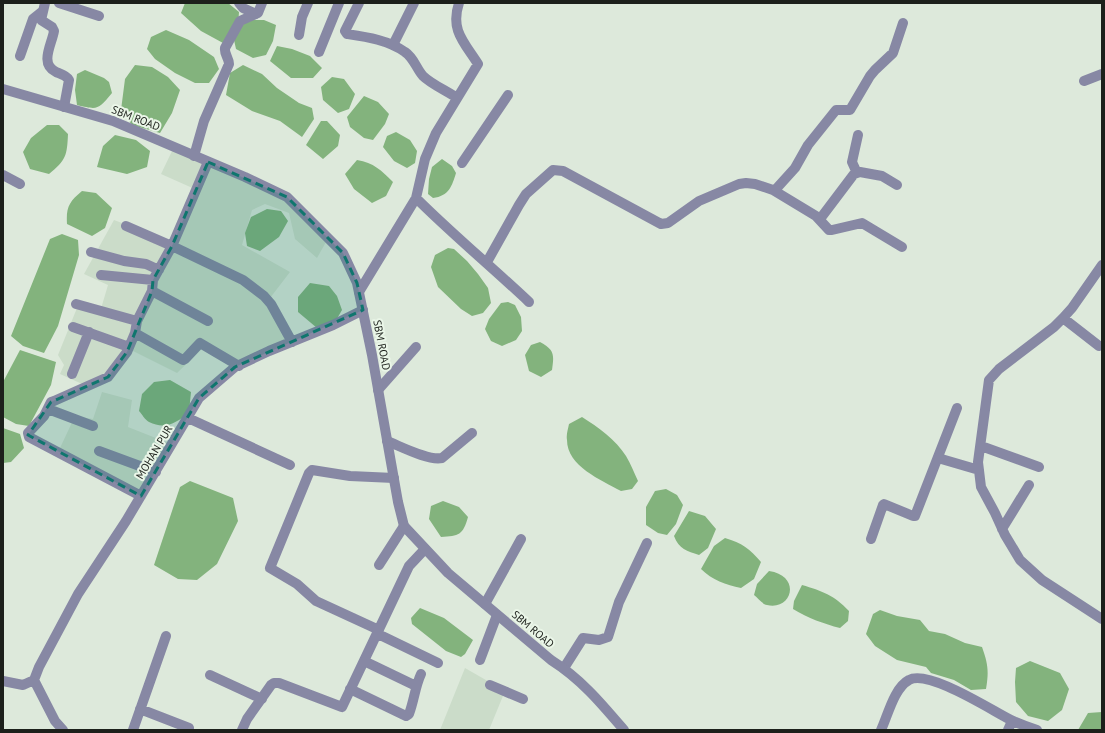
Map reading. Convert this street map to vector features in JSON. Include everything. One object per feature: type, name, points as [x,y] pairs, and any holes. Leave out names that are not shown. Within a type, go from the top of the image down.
[{"type":"street","points":[[59,3],[99,16]]},
{"type":"street","points":[[239,3],[243,8],[256,14]]},
{"type":"street","points":[[194,156],[204,121],[229,64],[224,52],[225,48],[240,21],[258,13],[262,3]]},
{"type":"street","points":[[299,35],[302,17],[308,3]]},
{"type":"street","points":[[320,52],[339,3]]},
{"type":"street","points":[[358,3],[348,24],[346,31],[347,34],[374,38],[393,45],[406,52],[413,58],[423,76],[457,98]]},
{"type":"street","points":[[393,45],[414,3]]},
{"type":"street","points":[[359,292],[416,198],[425,159],[436,133],[478,64],[456,28],[456,12],[459,3]]},
{"type":"street","points":[[20,56],[33,19],[44,7]]},
{"type":"street","points":[[44,7],[41,20],[52,27],[54,31],[47,56],[48,65],[51,69],[67,76],[69,80],[64,107]]},
{"type":"street","points":[[773,190],[779,187],[795,168],[808,145],[836,110],[850,110],[870,76],[893,53],[903,23]]},
{"type":"street","points":[[1084,81],[1102,74]]},
{"type":"street","name":"SBM ROAD","points":[[3,89],[113,121],[149,135],[287,196],[343,253],[357,283],[404,526],[448,573],[551,660],[564,668],[593,693],[624,730]]},
{"type":"street","points":[[462,163],[508,95]]},
{"type":"street","points":[[857,173],[852,162],[858,135]]},
{"type":"street","points":[[141,496],[29,437],[28,433],[44,416],[54,401],[108,377],[127,352],[135,333],[137,321],[152,292],[153,280],[172,246],[208,162]]},
{"type":"street","points":[[486,262],[526,194],[553,170],[564,171],[661,224],[668,223],[698,201],[738,184],[756,184],[773,190],[820,219],[827,228],[832,230],[859,223],[865,224],[902,247]]},
{"type":"street","points":[[820,219],[854,174],[857,173],[882,176],[897,185]]},
{"type":"street","points":[[3,175],[20,184]]},
{"type":"street","points":[[416,198],[530,302]]},
{"type":"street","points":[[126,226],[243,280],[257,290],[271,304],[292,342]]},
{"type":"street","points":[[91,252],[124,261],[146,264],[159,270]]},
{"type":"street","points":[[1102,265],[1072,308],[1063,318],[1054,327],[999,369],[989,380],[978,462],[981,487],[1002,529],[1020,560],[1042,580],[1102,619]]},
{"type":"street","points":[[101,275],[153,280]]},
{"type":"street","points":[[152,292],[208,321]]},
{"type":"street","points":[[76,304],[137,321]]},
{"type":"street","name":"MOHAN PUR","points":[[34,680],[39,667],[78,594],[156,472],[199,398],[239,366],[269,351],[333,325],[363,310]]},
{"type":"street","points":[[1063,318],[1099,346]]},
{"type":"street","points":[[73,327],[129,347]]},
{"type":"street","points":[[72,374],[89,332]]},
{"type":"street","points":[[135,333],[183,360],[200,343],[239,366]]},
{"type":"street","points":[[378,390],[416,347]]},
{"type":"street","points":[[871,539],[884,504],[915,516],[957,408]]},
{"type":"street","points":[[48,409],[93,426]]},
{"type":"street","points":[[188,418],[290,465]]},
{"type":"street","points":[[387,441],[423,455],[441,458],[472,433]]},
{"type":"street","points":[[980,446],[1039,467]]},
{"type":"street","points":[[99,451],[156,472]]},
{"type":"street","points":[[938,458],[979,470]]},
{"type":"street","points":[[394,478],[350,476],[312,470],[309,473],[270,568],[297,584],[316,601],[438,663]]},
{"type":"street","points":[[1002,529],[1029,485]]},
{"type":"street","points":[[379,565],[404,526]]},
{"type":"street","points":[[485,604],[521,538]]},
{"type":"street","points":[[564,668],[583,638],[599,640],[608,637],[619,602],[647,543]]},
{"type":"street","points":[[246,728],[247,719],[271,685],[276,683],[342,706],[409,566],[425,549]]},
{"type":"street","points":[[480,660],[497,614]]},
{"type":"street","points":[[133,730],[166,636]]},
{"type":"street","points":[[364,661],[416,686]]},
{"type":"street","points":[[350,689],[406,716],[409,714],[414,699],[416,686],[421,674]]},
{"type":"street","points":[[210,676],[262,699]]},
{"type":"street","points":[[881,730],[899,689],[910,680],[919,677],[954,689],[1010,725],[1037,730]]},
{"type":"street","points":[[3,681],[23,685],[34,680],[55,721],[62,730]]},
{"type":"street","points":[[490,685],[522,699]]},
{"type":"street","points":[[140,709],[189,728]]},
{"type":"highlighted area","points":[[208,162],[287,197],[343,253],[357,283],[363,310],[235,367],[199,398],[141,496],[28,435],[51,402],[108,377],[127,352],[152,291],[153,280],[172,246]]},
{"type":"shaded area","points":[[185,3],[228,3],[239,12],[238,26],[223,43],[201,31],[181,13]]},
{"type":"shaded area","points":[[245,20],[264,20],[276,25],[273,41],[266,55],[253,58],[236,49],[234,40]]},
{"type":"shaded area","points":[[166,30],[189,40],[214,57],[219,69],[209,83],[195,83],[175,73],[155,59],[147,49],[151,37]]},
{"type":"shaded area","points":[[277,46],[292,49],[310,56],[322,68],[313,78],[291,78],[270,61]]},
{"type":"shaded area","points":[[135,65],[152,67],[168,77],[180,90],[172,113],[160,133],[132,125],[121,110],[125,79]]},
{"type":"shaded area","points":[[243,65],[262,74],[277,88],[299,103],[312,108],[314,119],[302,137],[280,121],[252,111],[226,95],[230,73]]},
{"type":"shaded area","points":[[85,70],[104,78],[109,82],[112,93],[104,103],[94,108],[77,105],[75,90],[77,74]]},
{"type":"shaded area","points":[[332,77],[344,79],[355,94],[349,109],[338,113],[323,100],[321,87]]},
{"type":"shaded area","points":[[364,96],[378,102],[389,114],[385,124],[373,140],[364,138],[350,127],[347,117]]},
{"type":"shaded area","points":[[321,121],[327,121],[340,135],[338,146],[323,159],[306,145]]},
{"type":"shaded area","points":[[47,125],[59,125],[68,134],[66,153],[59,165],[49,174],[30,169],[23,152],[31,138]]},
{"type":"shaded area","points":[[396,132],[410,140],[417,151],[415,163],[407,168],[394,161],[383,147],[387,136]]},
{"type":"shaded area","points":[[115,135],[136,140],[150,151],[147,167],[127,174],[97,167],[103,146]]},
{"type":"shaded area","points":[[173,149],[283,196],[326,242],[317,258],[295,239],[289,213],[265,204],[252,210],[242,245],[290,272],[267,302],[288,341],[241,365],[208,343],[177,373],[127,348],[91,388],[60,374],[64,365],[58,355],[77,308],[100,312],[108,285],[84,274],[114,220],[172,242],[197,190],[161,174]]},
{"type":"shaded area","points":[[442,159],[452,166],[456,173],[449,190],[443,195],[433,198],[428,194],[429,179],[432,167]]},
{"type":"shaded area","points":[[357,160],[368,163],[377,168],[393,182],[386,196],[372,203],[354,189],[345,174]]},
{"type":"shaded area","points":[[82,191],[96,193],[112,208],[105,228],[92,236],[67,224],[69,205]]},
{"type":"shaded area","points":[[267,209],[281,211],[288,221],[279,237],[260,251],[247,246],[245,233],[251,217]]},
{"type":"shaded area","points":[[62,234],[78,240],[79,255],[58,326],[44,353],[23,346],[11,336],[50,239]]},
{"type":"shaded area","points":[[448,248],[454,249],[467,261],[488,288],[491,303],[483,313],[472,316],[461,309],[438,287],[431,267],[435,255]]},
{"type":"shaded area","points":[[310,283],[329,286],[337,296],[342,310],[335,322],[317,328],[298,312],[298,297]]},
{"type":"shaded area","points":[[508,302],[515,305],[521,317],[522,331],[516,340],[502,346],[491,341],[485,329],[489,319],[501,303]]},
{"type":"shaded area","points":[[540,342],[551,350],[553,357],[552,370],[541,377],[529,371],[525,355],[531,345]]},
{"type":"shaded area","points":[[20,350],[56,362],[51,385],[29,426],[16,424],[3,417],[3,382]]},
{"type":"shaded area","points":[[170,380],[191,392],[189,412],[175,422],[166,425],[149,422],[139,411],[142,394],[154,382]]},
{"type":"shaded area","points":[[102,392],[132,400],[128,427],[176,446],[143,500],[60,448],[75,416],[93,419]]},
{"type":"shaded area","points":[[582,417],[606,434],[622,450],[638,481],[632,489],[621,491],[604,482],[586,471],[573,457],[568,449],[567,432],[569,424]]},
{"type":"shaded area","points":[[3,428],[20,434],[24,448],[11,462],[3,463]]},
{"type":"shaded area","points":[[190,481],[233,498],[238,521],[217,564],[197,580],[178,579],[154,565],[180,487]]},
{"type":"shaded area","points":[[666,489],[677,495],[683,505],[676,524],[667,535],[658,533],[646,525],[646,507],[655,491]]},
{"type":"shaded area","points":[[443,501],[459,507],[468,517],[462,531],[456,535],[441,537],[429,519],[431,506]]},
{"type":"shaded area","points":[[689,511],[705,516],[716,529],[708,548],[699,555],[687,551],[681,547],[674,536]]},
{"type":"shaded area","points":[[725,538],[745,547],[761,562],[754,579],[741,588],[720,582],[701,569],[714,546]]},
{"type":"shaded area","points":[[769,571],[779,574],[786,579],[789,586],[790,592],[787,598],[782,603],[776,605],[767,605],[754,595],[757,584]]},
{"type":"shaded area","points":[[802,585],[833,597],[849,611],[848,621],[840,628],[828,625],[793,609],[794,601]]},
{"type":"shaded area","points":[[420,608],[444,618],[473,640],[465,654],[461,657],[446,651],[412,624],[411,618]]},
{"type":"shaded area","points":[[880,610],[897,616],[920,620],[929,631],[945,634],[965,643],[982,647],[986,658],[987,668],[986,689],[971,690],[954,680],[931,673],[926,667],[897,660],[875,646],[866,634],[873,614]]},
{"type":"shaded area","points":[[1030,661],[1060,673],[1069,689],[1062,710],[1048,721],[1028,716],[1016,702],[1016,668]]},
{"type":"shaded area","points":[[465,668],[505,691],[489,730],[440,730]]},
{"type":"shaded area","points":[[1102,712],[1102,730],[1078,730],[1088,713]]}]
